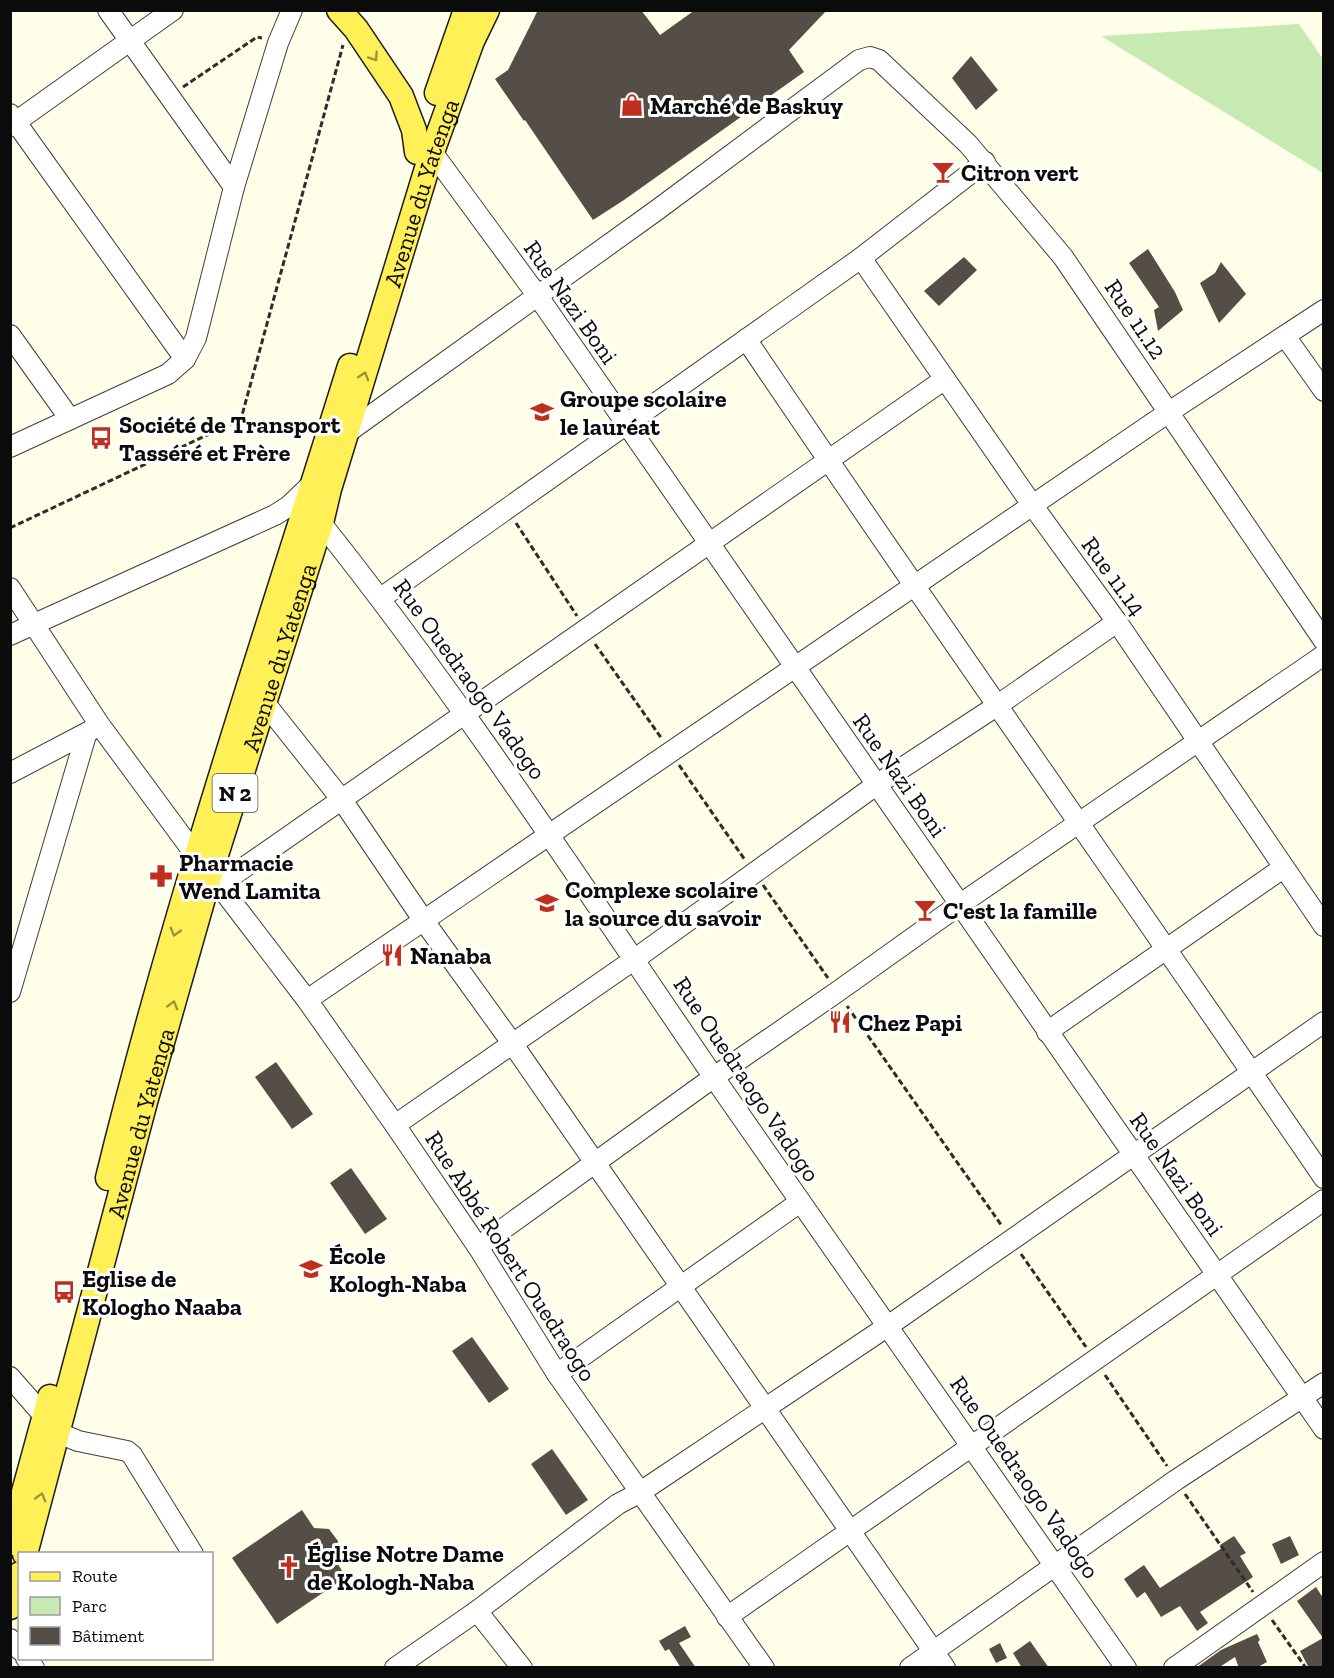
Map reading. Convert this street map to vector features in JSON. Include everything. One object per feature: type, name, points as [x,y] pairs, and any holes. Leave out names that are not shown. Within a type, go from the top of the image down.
[{"type":"main road","points":[[339,10],[348,27],[401,96],[425,152]]},
{"type":"main road","name":"Avenue du Yatenga","points":[[208,873],[321,523],[329,489],[348,432],[456,34],[466,10]]},
{"type":"main road","name":"Avenue du Yatenga","points":[[10,1543],[52,1426],[60,1418],[297,536],[425,152],[487,10]]},
{"type":"main road","name":"Avenue du Yatenga","points":[[25,1552],[52,1426]]},
{"type":"main road","points":[[10,1607],[18,1581]]},
{"type":"street","points":[[108,10],[234,188]]},
{"type":"street","points":[[173,10],[12,120],[185,359]]},
{"type":"street","points":[[10,447],[168,374],[185,359],[196,338],[234,188],[278,43],[292,10]]},
{"type":"street","name":"Rue 11.12","points":[[537,295],[859,60],[870,57],[879,60],[985,162],[1063,257],[1323,641]]},
{"type":"street","name":"Rue Nazi Boni","points":[[425,152],[537,295],[1323,1429]]},
{"type":"street","points":[[381,598],[861,258],[985,162]]},
{"type":"street","name":"Rue 11.14","points":[[861,258],[1033,506],[1117,622],[1323,926]]},
{"type":"street","points":[[348,432],[537,295]]},
{"type":"street","points":[[307,1000],[1169,412],[1323,310]]},
{"type":"street","points":[[10,335],[70,419]]},
{"type":"street","points":[[1285,336],[1323,391]]},
{"type":"street","points":[[746,339],[914,587],[998,705],[1323,1178]]},
{"type":"street","points":[[208,873],[342,800],[945,379]]},
{"type":"street","points":[[10,635],[275,515],[289,506],[314,482]]},
{"type":"street","points":[[275,515],[286,514],[292,519],[297,536]]},
{"type":"street","name":"Rue Ouedraogo Vadogo","points":[[321,523],[381,598],[466,714],[800,1202],[973,1446],[1126,1668]]},
{"type":"street","name":"Rue Abbé Robert Ouedraogo","points":[[10,588],[34,624],[92,730],[307,1000],[478,1247],[557,1374],[764,1668]]},
{"type":"street","points":[[395,1125],[635,959],[876,785],[998,705],[1117,622]]},
{"type":"street","points":[[478,1247],[594,1162],[959,905],[1323,655]]},
{"type":"street","points":[[264,702],[342,800],[945,1668]]},
{"type":"street","points":[[10,773],[92,730]]},
{"type":"street","points":[[11,987],[92,730]]},
{"type":"street","points":[[1047,1032],[1283,868]]},
{"type":"street","points":[[395,1668],[477,1611],[618,1504],[888,1326],[1323,1022]]},
{"type":"street","points":[[727,1617],[1323,1200]]},
{"type":"street","points":[[557,1374],[800,1202]]},
{"type":"street","points":[[10,1377],[52,1426],[78,1441],[127,1451],[132,1455],[192,1552]]},
{"type":"street","points":[[910,1668],[1176,1480],[1323,1383]]},
{"type":"street","points":[[1174,1668],[1323,1562]]},
{"type":"street","points":[[477,1611],[522,1668]]},
{"type":"path","points":[[10,528],[241,419],[348,27]]},
{"type":"path","points":[[169,97],[257,37],[278,43]]},
{"type":"path","points":[[507,509],[586,630],[1011,1239],[1306,1668]]},
{"type":"green space","points":[[1299,24],[1323,59],[1323,173],[1101,36]]},
{"type":"building","name":"Marché de Baskuy","points":[[538,10],[641,10],[660,35],[695,10],[827,10],[789,50],[804,72],[593,220],[495,79],[508,70]]},
{"type":"building","points":[[971,56],[998,90],[976,110],[952,78]]},
{"type":"building","points":[[1148,249],[1175,292],[1183,310],[1158,331],[1154,310],[1159,307],[1129,263]]},
{"type":"building","points":[[964,257],[977,270],[939,306],[924,291]]},
{"type":"building","points":[[1221,262],[1246,294],[1219,323],[1200,283],[1215,273]]},
{"type":"building","points":[[276,1062],[313,1114],[292,1129],[255,1077]]},
{"type":"building","points":[[351,1168],[387,1219],[365,1234],[330,1183]]},
{"type":"building","points":[[472,1337],[509,1389],[489,1403],[452,1351]]},
{"type":"building","points":[[552,1449],[588,1500],[566,1515],[531,1464]]},
{"type":"building","name":"Église Notre Dame de Kologh-Naba","points":[[302,1510],[314,1528],[329,1529],[338,1541],[334,1558],[346,1577],[277,1624],[232,1558]]},
{"type":"building","points":[[1234,1536],[1246,1553],[1240,1556],[1253,1577],[1200,1612],[1208,1623],[1197,1631],[1180,1606],[1161,1617],[1145,1592],[1137,1598],[1124,1579],[1144,1565],[1160,1588],[1222,1548],[1220,1545]]},
{"type":"building","points":[[1290,1536],[1299,1555],[1281,1564],[1272,1544]]},
{"type":"building","points":[[1316,1587],[1323,1598],[1323,1638],[1297,1601]]},
{"type":"building","points":[[685,1626],[691,1637],[679,1643],[696,1668],[681,1668],[669,1649],[665,1651],[659,1641]]},
{"type":"building","points":[[1257,1634],[1267,1662],[1256,1668],[1239,1668],[1235,1657],[1218,1668],[1196,1668],[1221,1650]]},
{"type":"building","points":[[1323,1638],[1323,1668],[1309,1668],[1300,1651]]},
{"type":"building","points":[[1030,1641],[1049,1668],[1022,1668],[1013,1653]]},
{"type":"building","points":[[1000,1643],[1007,1658],[996,1663],[989,1649]]},
{"type":"place","name":"Marché de Baskuy","points":[[632,105]]},
{"type":"place","name":"Citron vert","points":[[943,172]]},
{"type":"place","name":"Groupe scolaire le lauréat","points":[[542,412]]},
{"type":"place","name":"Société de Transport Tasséré et Frère","points":[[101,438]]},
{"type":"place","name":"Pharmacie Wend Lamita","points":[[161,876]]},
{"type":"place","name":"Complexe scolaire la source du savoir","points":[[547,903]]},
{"type":"place","name":"C'est la famille","points":[[925,910]]},
{"type":"place","name":"Nanaba","points":[[392,955]]},
{"type":"place","name":"Chez Papi","points":[[840,1022]]},
{"type":"place","name":"École Kologh-Naba","points":[[311,1269]]},
{"type":"place","name":"Eglise de Kologho Naaba","points":[[64,1292]]},
{"type":"place","name":"Église Notre Dame de Kologh-Naba","points":[[289,1567]]}]
